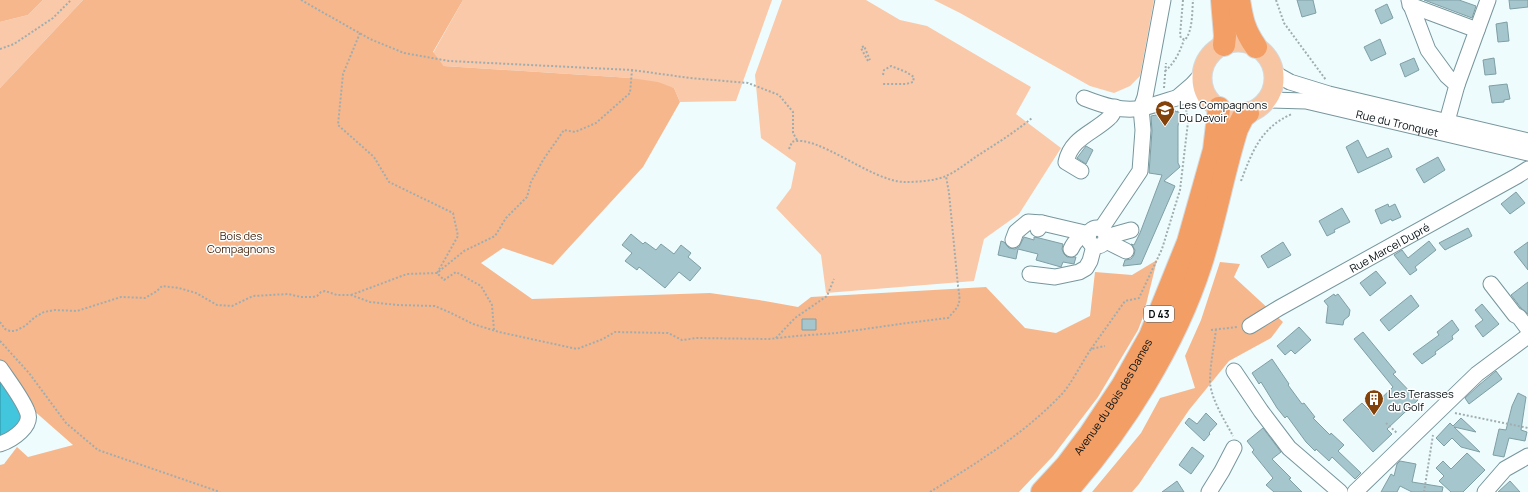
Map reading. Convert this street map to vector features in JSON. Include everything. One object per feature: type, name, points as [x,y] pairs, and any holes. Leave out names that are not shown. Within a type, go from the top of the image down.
[{"type":"highway","points":[[1222,0],[1225,36],[1224,45]]},
{"type":"highway","points":[[1239,0],[1244,26],[1247,34],[1256,46]]},
{"type":"highway","name":"Avenue du Bois des Dames","points":[[1042,492],[1066,466],[1090,434],[1122,386],[1150,336],[1188,242],[1214,150],[1214,103]]},
{"type":"highway","name":"Avenue du Bois des Dames","points":[[1066,492],[1102,448],[1127,413],[1148,380],[1168,343],[1200,266],[1213,224],[1235,134],[1240,122],[1248,113]]},
{"type":"main road","points":[[1240,43],[1256,46],[1269,59],[1274,73],[1273,88],[1266,100],[1255,110],[1248,113],[1238,114],[1228,112],[1214,103],[1205,90],[1203,73],[1207,61],[1214,52],[1224,45],[1240,43]]},
{"type":"street","points":[[1030,274],[1055,277],[1079,272],[1086,268],[1099,238],[1140,171],[1143,130],[1141,108],[1145,97],[1163,0]]},
{"type":"street","points":[[1445,128],[1457,85],[1488,0]]},
{"type":"street","points":[[1410,3],[1477,30]]},
{"type":"street","points":[[1410,3],[1428,50],[1447,76],[1457,85]]},
{"type":"street","points":[[1181,100],[1203,73]]},
{"type":"street","name":"Rue du Tronquet","points":[[1274,73],[1290,82],[1528,153]]},
{"type":"street","points":[[1084,98],[1107,106],[1141,108],[1181,100],[1196,95],[1214,103]]},
{"type":"street","name":"Rue du Tronquet","points":[[1266,100],[1306,101],[1445,128],[1528,141]]},
{"type":"street","points":[[1081,171],[1066,162],[1067,157],[1076,142],[1110,117],[1115,107]]},
{"type":"street","name":"Rue Marcel Dupré","points":[[1250,326],[1279,308],[1528,169]]},
{"type":"street","points":[[1013,240],[1016,232],[1028,222],[1040,226],[1099,238],[1126,251]]},
{"type":"street","points":[[1071,249],[1076,240],[1082,236],[1099,238],[1131,230]]},
{"type":"street","points":[[1490,284],[1528,329]]},
{"type":"street","points":[[1355,492],[1477,374],[1528,336]]},
{"type":"street","points":[[0,368],[28,412],[27,422],[19,434],[0,444]]},
{"type":"street","points":[[1234,371],[1261,411],[1289,448],[1340,492]]},
{"type":"street","points":[[1209,492],[1222,472],[1234,448]]},
{"type":"street","points":[[1485,492],[1505,469],[1528,456]]},
{"type":"path","points":[[0,49],[14,44],[53,18],[71,0]]},
{"type":"path","points":[[301,0],[360,33],[404,53],[449,60],[632,70],[690,78],[748,83],[779,95],[793,112],[793,133],[797,140]]},
{"type":"path","points":[[1183,0],[1179,28],[1180,35],[1184,40]]},
{"type":"path","points":[[1165,71],[1171,66],[1187,37],[1191,20],[1193,0]]},
{"type":"path","points":[[1276,0],[1284,23],[1328,83]]},
{"type":"path","points":[[360,33],[343,74],[338,125],[374,157],[389,182],[453,213],[458,236],[437,272]]},
{"type":"path","points":[[864,46],[869,60],[861,48],[864,46]]},
{"type":"path","points":[[883,75],[884,70],[891,66],[914,77],[913,82],[906,84],[883,84]]},
{"type":"path","points":[[351,295],[407,274],[437,272],[464,251],[495,236],[506,218],[527,197],[531,182],[543,160],[564,130],[575,132],[596,123],[630,94],[632,70]]},
{"type":"path","points":[[930,492],[956,476],[1025,428],[1062,394],[1091,349],[1125,301],[1139,298],[1162,249],[1180,190],[1188,122],[1181,100]]},
{"type":"path","points":[[789,149],[792,142],[797,140],[817,144],[877,176],[903,182],[929,180],[946,176],[1032,118]]},
{"type":"path","points":[[0,322],[5,329],[15,331],[25,326],[35,317],[44,312],[55,310],[77,311],[120,297],[145,298],[157,291],[162,286],[179,288],[196,293],[217,306],[232,306],[253,296],[288,294],[301,297],[313,297],[325,291],[337,295],[351,295],[370,302],[382,304],[435,306],[473,324],[562,347],[577,349],[603,340],[614,332],[668,333],[682,340],[697,338],[775,338],[837,333],[907,322],[948,318],[959,307],[961,300],[958,286],[950,193],[946,176]]},
{"type":"path","points":[[437,272],[444,280],[456,272],[481,286],[492,305],[494,330]]},
{"type":"path","points":[[775,338],[794,318],[827,296],[834,279]]},
{"type":"path","points":[[1211,330],[1250,326]]},
{"type":"path","points":[[1216,329],[1210,384],[1218,406],[1236,443],[1234,448]]},
{"type":"path","points":[[0,341],[29,373],[66,423],[98,450],[220,492]]},
{"type":"path","points":[[1091,349],[1105,346]]},
{"type":"path","points":[[1449,412],[1528,428]]},
{"type":"path","points":[[1424,492],[1433,434]]},
{"type":"shaded area","points":[[43,0],[83,0],[0,88],[0,22],[28,15]]},
{"type":"shaded area","points":[[463,0],[772,0],[736,101],[680,102],[674,88],[631,78],[444,66],[433,53]]},
{"type":"shaded area","points":[[782,0],[866,0],[900,20],[927,26],[1031,87],[1016,114],[1061,148],[1019,214],[984,239],[974,281],[826,293],[821,255],[776,208],[791,188],[796,163],[761,138],[755,75]]},
{"type":"shaded area","points":[[934,0],[1154,0],[1140,76],[1130,86],[1114,93],[1090,86]]},
{"type":"green space","points":[[0,0],[43,0],[28,15],[0,22]]},
{"type":"green space","name":"Bois des Compagnons","points":[[83,0],[463,0],[433,52],[444,66],[631,78],[658,82],[674,88],[680,102],[643,167],[553,265],[503,248],[481,263],[532,299],[710,293],[798,307],[811,297],[986,287],[1025,328],[1056,333],[1090,316],[1095,272],[1132,275],[1157,260],[1143,317],[1138,330],[1098,397],[1053,456],[1019,492],[0,492],[0,465],[4,464],[17,447],[28,457],[73,445],[16,395],[0,388],[0,88]]},
{"type":"green space","points":[[1220,262],[1240,264],[1234,277],[1283,322],[1271,338],[1229,361],[1189,410],[1132,492],[1092,492],[1141,433],[1160,398],[1195,388],[1185,356],[1201,320]]},
{"type":"water","points":[[0,369],[27,422],[0,442]]},
{"type":"building","points":[[1297,0],[1313,0],[1316,13],[1302,17]]},
{"type":"building","points":[[1424,0],[1459,0],[1476,6],[1472,18]]},
{"type":"building","points":[[1509,0],[1528,0],[1528,7],[1510,9]]},
{"type":"building","points":[[1387,4],[1393,18],[1381,24],[1375,10]]},
{"type":"building","points":[[1507,22],[1509,41],[1498,42],[1496,24]]},
{"type":"building","points":[[1380,39],[1386,54],[1371,61],[1364,47]]},
{"type":"building","points":[[1414,58],[1419,70],[1405,77],[1400,64]]},
{"type":"building","points":[[1494,58],[1496,74],[1485,75],[1483,60]]},
{"type":"building","points":[[1507,84],[1510,99],[1504,100],[1504,102],[1492,103],[1489,86]]},
{"type":"building","points":[[1176,111],[1180,113],[1178,126],[1178,163],[1180,167],[1164,181],[1175,186],[1141,264],[1123,266],[1125,260],[1131,259],[1134,255],[1135,250],[1131,244],[1134,245],[1140,233],[1162,175],[1149,173],[1152,131],[1151,116]]},
{"type":"building","points":[[1358,140],[1367,158],[1388,148],[1392,157],[1358,173],[1346,147]]},
{"type":"building","points":[[1086,146],[1093,150],[1086,164],[1077,158]]},
{"type":"building","points":[[1438,157],[1445,170],[1424,183],[1416,169]]},
{"type":"building","points":[[1516,192],[1525,203],[1510,214],[1501,204]]},
{"type":"building","points":[[1388,204],[1389,207],[1395,204],[1401,217],[1392,221],[1391,219],[1381,224],[1375,210]]},
{"type":"building","points":[[1342,208],[1350,222],[1334,230],[1335,232],[1327,236],[1319,221]]},
{"type":"building","points":[[1468,228],[1472,236],[1445,250],[1439,243]]},
{"type":"building","points":[[631,234],[643,244],[645,242],[656,250],[661,244],[674,254],[681,245],[691,253],[688,257],[701,268],[690,281],[679,272],[665,288],[639,267],[637,270],[625,261],[632,253],[622,245]]},
{"type":"building","points":[[1024,237],[1034,240],[1034,237],[1063,244],[1062,249],[1067,257],[1076,257],[1074,264],[1063,262],[1061,267],[1036,260],[1038,254],[1018,249],[1016,259],[998,255],[1001,241],[1004,242],[1009,248],[1015,249],[1019,247]]},
{"type":"building","points":[[1429,241],[1436,250],[1415,267],[1417,270],[1410,275],[1394,255],[1402,250],[1408,258]]},
{"type":"building","points":[[1283,242],[1291,255],[1268,268],[1261,256]]},
{"type":"building","points":[[1528,242],[1528,270],[1514,252]]},
{"type":"building","points":[[1376,271],[1386,283],[1370,296],[1360,283]]},
{"type":"building","points":[[1528,282],[1528,314],[1521,308],[1511,295]]},
{"type":"building","points":[[1334,294],[1335,296],[1338,294],[1350,310],[1349,316],[1344,320],[1343,325],[1326,323],[1328,306],[1324,301]]},
{"type":"building","points":[[1411,295],[1419,306],[1389,331],[1380,320]]},
{"type":"building","points":[[1482,304],[1499,324],[1483,337],[1475,326],[1483,320],[1475,310]]},
{"type":"building","points":[[802,319],[816,319],[816,330],[802,330]]},
{"type":"building","points":[[1452,320],[1459,330],[1452,336],[1453,339],[1422,364],[1413,354],[1439,335],[1437,332]]},
{"type":"building","points":[[1299,327],[1311,340],[1295,354],[1291,350],[1285,355],[1277,346]]},
{"type":"building","name":"Les Terasses du Golf","points":[[1363,332],[1396,372],[1393,374],[1418,400],[1387,429],[1392,434],[1373,452],[1343,420],[1362,403],[1369,410],[1393,387],[1354,339]]},
{"type":"building","points":[[1272,359],[1302,404],[1304,403],[1315,417],[1313,418],[1330,435],[1331,433],[1344,445],[1338,451],[1361,473],[1355,479],[1332,457],[1329,461],[1316,449],[1315,451],[1306,442],[1287,416],[1285,418],[1277,408],[1261,382],[1259,384],[1252,373]]},
{"type":"building","points":[[1496,371],[1502,379],[1469,404],[1465,398]]},
{"type":"building","points":[[1518,393],[1526,397],[1521,430],[1527,432],[1525,441],[1509,438],[1504,457],[1493,455],[1499,429],[1506,430],[1512,406]]},
{"type":"building","points":[[1206,413],[1217,424],[1204,441],[1185,423],[1189,418],[1197,424]]},
{"type":"building","points":[[1461,418],[1476,432],[1454,427],[1480,452],[1461,447],[1452,438],[1444,446],[1436,438],[1450,423],[1453,426]]},
{"type":"building","points":[[1263,428],[1281,452],[1272,459],[1291,478],[1289,479],[1302,492],[1274,492],[1266,485],[1273,478],[1252,452],[1254,450],[1247,441]]},
{"type":"building","points":[[1192,447],[1204,456],[1191,474],[1179,465]]},
{"type":"building","points":[[1467,453],[1485,470],[1463,492],[1451,492],[1439,481],[1444,476],[1436,468],[1443,461],[1451,469]]},
{"type":"building","points":[[1400,461],[1416,464],[1412,482],[1443,487],[1442,492],[1412,492],[1400,486],[1397,492],[1381,492],[1391,474],[1394,476],[1397,464]]},
{"type":"building","points":[[1177,481],[1184,492],[1162,492],[1173,484]]},
{"type":"building","points":[[1510,481],[1520,492],[1498,492]]},
{"type":"place","name":"Les Compagnons Du Devoir","points":[[1165,127]]},
{"type":"place","name":"Les Terasses du Golf","points":[[1374,416]]}]
